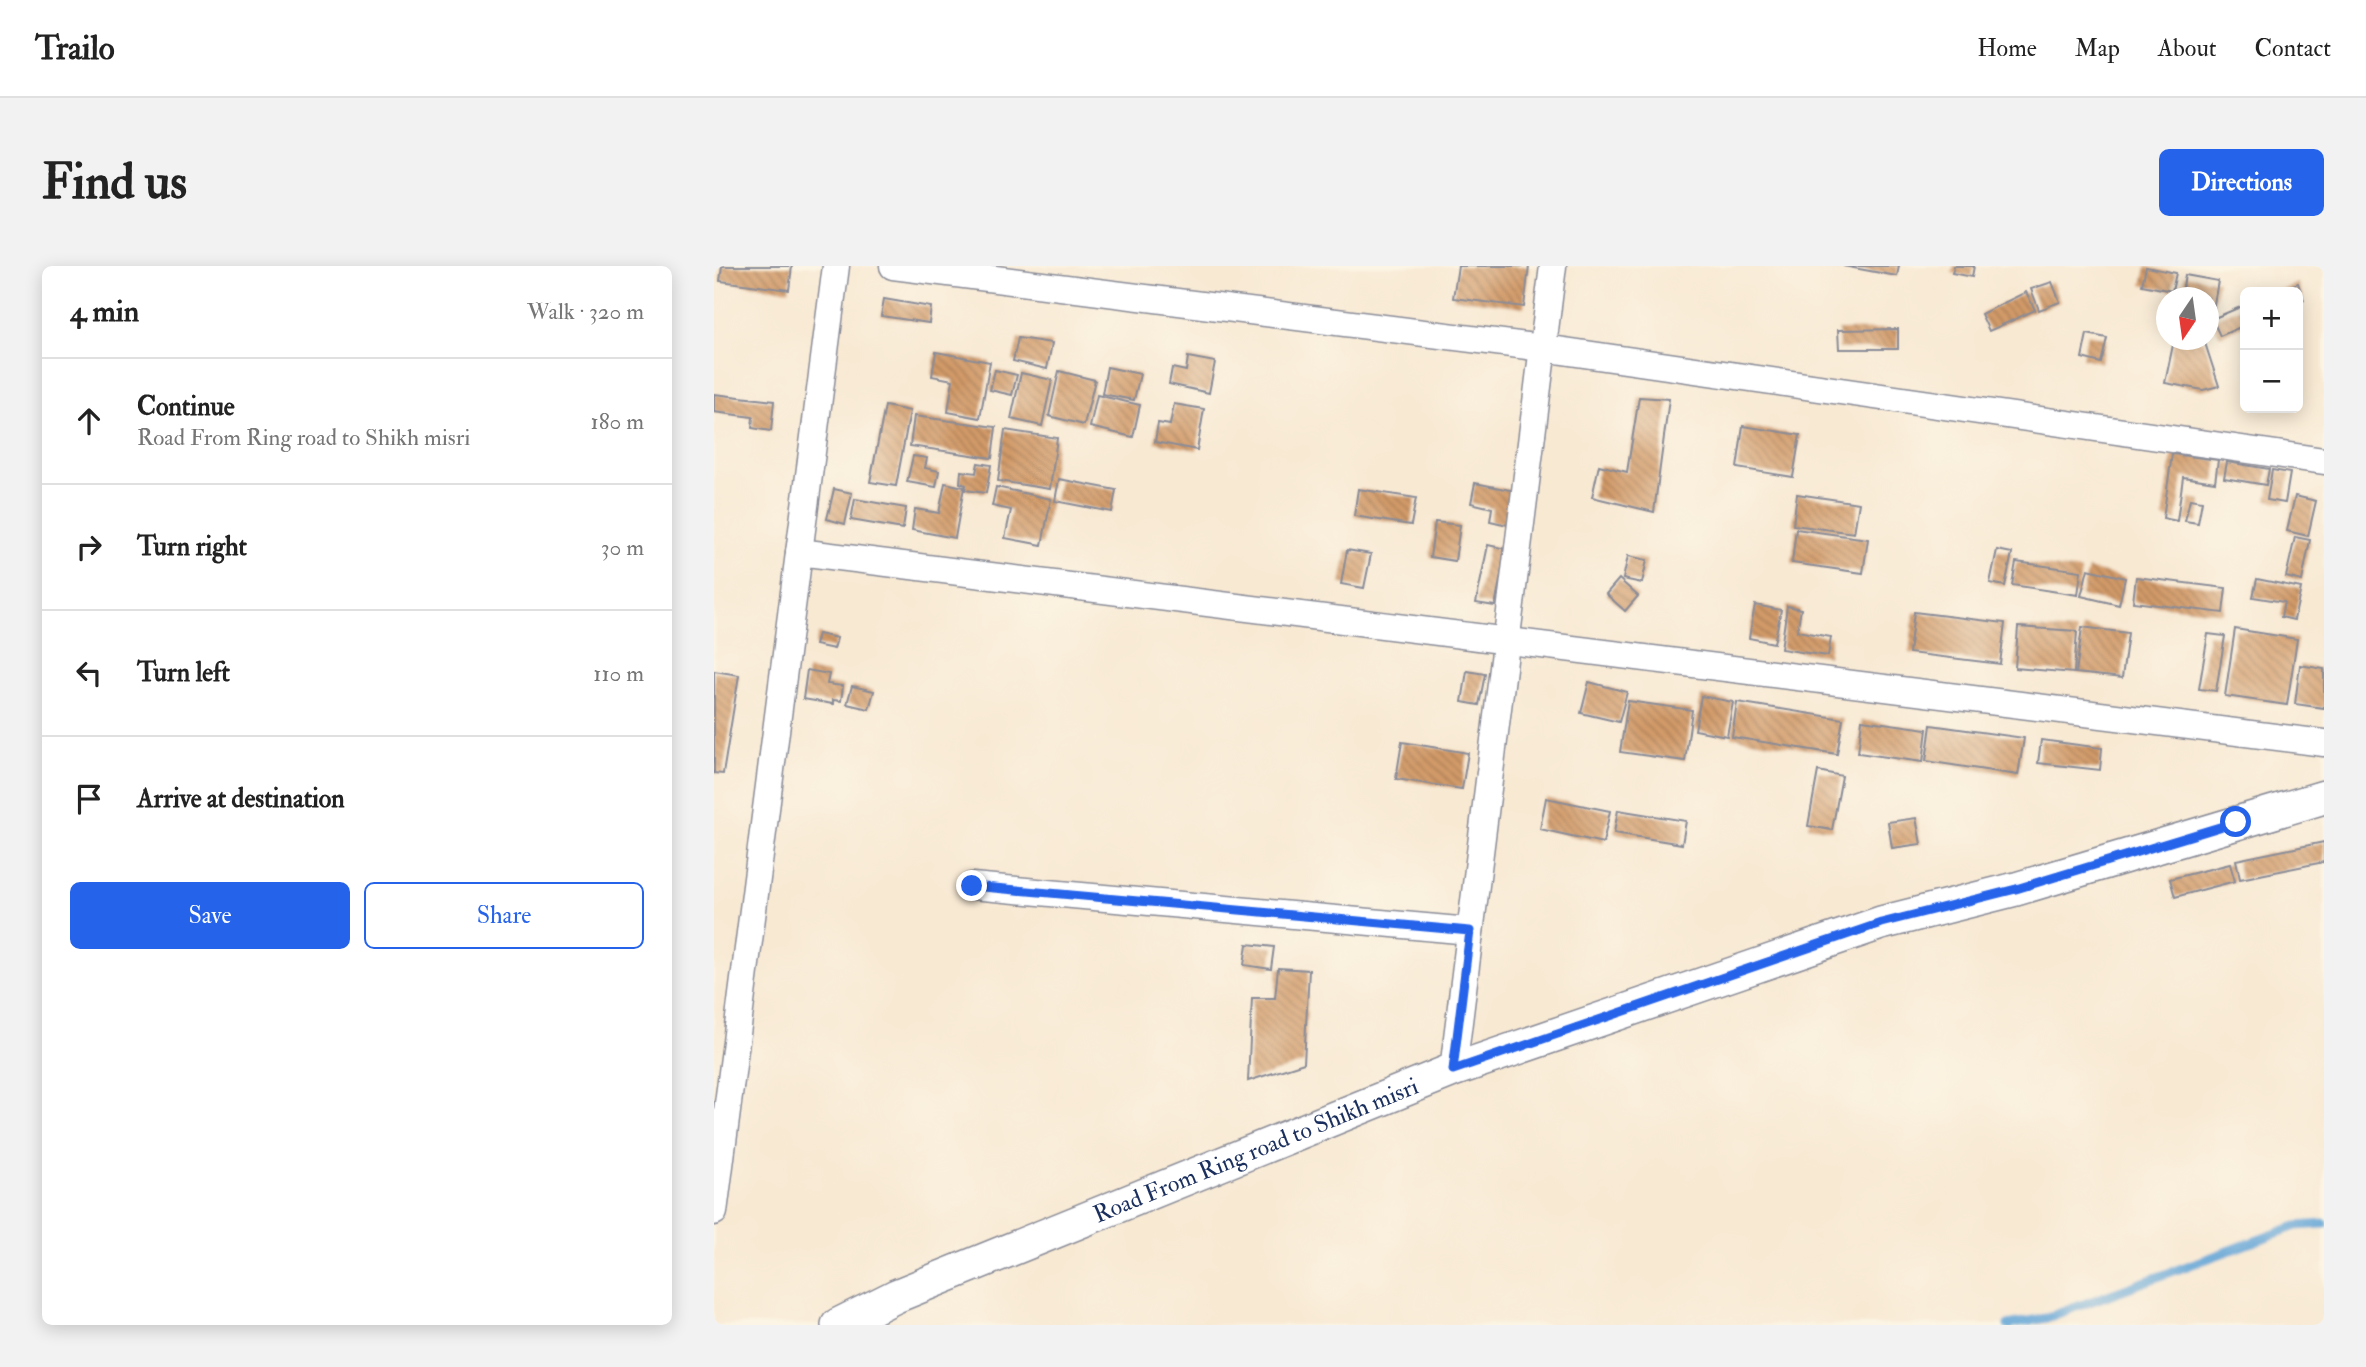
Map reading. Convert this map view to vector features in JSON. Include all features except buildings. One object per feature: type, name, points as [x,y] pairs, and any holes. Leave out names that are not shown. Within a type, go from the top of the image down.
[{"type":"street","points":[[714,1212],[836,266]]},
{"type":"street","points":[[893,266],[1543,348],[2324,461]]},
{"type":"street","points":[[1453,1070],[1553,266]]},
{"type":"street","points":[[799,552],[2324,743]]},
{"type":"street","name":"Road From Ring road to Shikh misri","points":[[838,1325],[896,1296],[1453,1070],[1881,923],[2016,889],[2324,797]]},
{"type":"street","points":[[972,886],[1470,931]]},
{"type":"waterway","points":[[2008,1325],[2046,1318],[2296,1226],[2324,1224]]},
{"type":"route","points":[[972,886],[1470,931],[1453,1070],[1881,923],[2016,889],[2236,822]]}]
